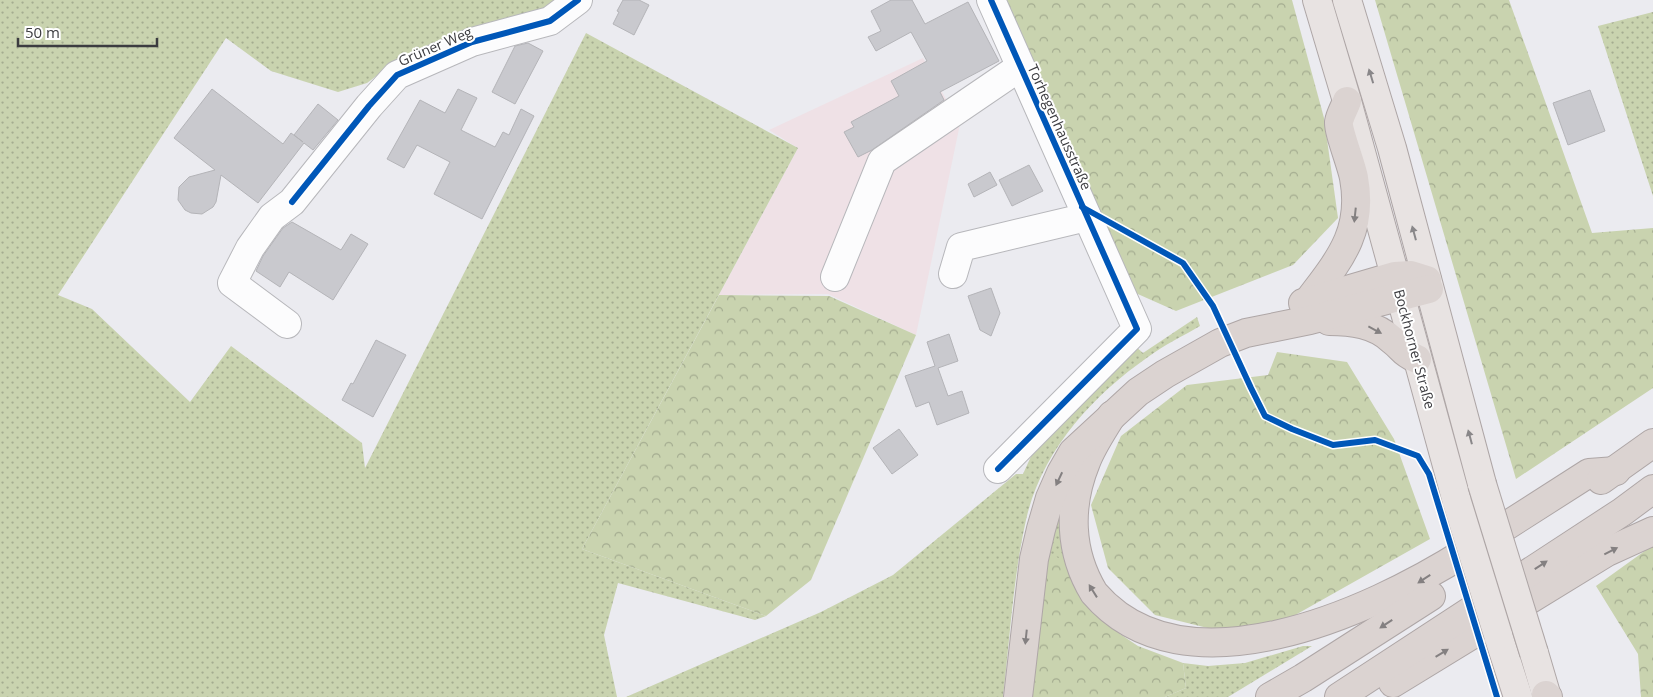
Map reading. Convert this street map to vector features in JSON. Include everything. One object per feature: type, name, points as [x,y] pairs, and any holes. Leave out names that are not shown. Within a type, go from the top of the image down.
[{"type":"highway","points":[[1310,310],[1352,234],[1356,218],[1354,177],[1339,124],[1347,100]]},
{"type":"highway","points":[[1018,697],[1034,559],[1050,498],[1061,473],[1074,452],[1138,392],[1165,374],[1220,343],[1246,332],[1274,315],[1310,310],[1398,286],[1428,284]]},
{"type":"highway","points":[[1310,310],[1370,326],[1392,339],[1405,354],[1417,358]]},
{"type":"highway","points":[[1112,415],[1086,460],[1079,482],[1073,524],[1074,543],[1079,564],[1098,599],[1113,618],[1128,631],[1146,643],[1168,653],[1192,658],[1214,660],[1258,654],[1335,627],[1400,594],[1589,472],[1616,471]]},
{"type":"highway","points":[[1270,697],[1304,678],[1428,598],[1616,471],[1653,443]]},
{"type":"highway","points":[[1339,697],[1622,512],[1653,489]]},
{"type":"highway","points":[[1370,697],[1607,552],[1653,531]]},
{"type":"main road","name":"Bockhorner Straße","points":[[1317,0],[1347,100],[1457,502],[1518,697]]},
{"type":"main road","points":[[1347,0],[1392,148],[1482,484],[1547,696]]},
{"type":"street","name":"Grüner Weg","points":[[287,324],[232,283],[250,248],[272,217],[292,202],[369,106],[397,75],[472,42],[550,21],[578,0]]},
{"type":"street","name":"Torhegenhausstraße","points":[[991,0],[1138,329],[998,469]]},
{"type":"street","points":[[835,276],[882,160],[1020,67]]},
{"type":"street","points":[[953,274],[961,247],[1087,217]]},
{"type":"shaded area","points":[[923,58],[960,124],[916,335],[828,294],[719,295],[798,148],[769,130]]},
{"type":"green space","points":[[0,0],[564,0],[549,14],[398,60],[367,83],[338,92],[271,71],[226,38],[58,295],[92,309],[190,402],[231,346],[362,443],[365,468],[586,33],[798,148],[582,549],[766,616],[755,620],[618,583],[604,635],[617,697],[0,697]]},
{"type":"green space","points":[[1000,0],[1292,0],[1324,118],[1338,218],[1293,265],[1176,311],[1131,291]]},
{"type":"green space","points":[[1375,0],[1509,0],[1592,233],[1653,228],[1653,388],[1516,479]]},
{"type":"green space","points":[[1653,12],[1653,196],[1598,26]]},
{"type":"green space","points":[[719,295],[829,296],[916,335],[811,580],[766,616],[582,549]]},
{"type":"green space","points":[[1197,317],[1200,326],[1148,357],[1107,389],[1072,428],[1056,449],[1044,471],[1033,495],[1022,542],[1015,586],[1003,697],[626,697],[821,612],[893,575],[1016,474],[1023,474],[1033,452],[1134,345],[1143,353]]},
{"type":"green space","points":[[1277,352],[1347,362],[1394,439],[1430,539],[1290,618],[1232,634],[1155,615],[1108,568],[1091,505],[1121,436],[1187,385],[1268,375]]},
{"type":"green space","points":[[1062,487],[1074,568],[1042,557]]},
{"type":"green space","points":[[1653,545],[1653,697],[1641,697],[1638,654],[1596,586]]},
{"type":"green space","points":[[1052,554],[1074,568],[1106,620],[1120,634],[1138,646],[1183,663],[1186,688],[1165,697],[1025,697],[1042,557]]},
{"type":"green space","points":[[1303,646],[1312,646],[1228,697],[1165,697],[1186,688],[1183,663],[1208,666],[1245,663]]},
{"type":"building","points":[[623,0],[639,0],[649,5],[634,35],[613,24]]},
{"type":"building","points":[[891,0],[912,0],[925,24],[968,2],[999,61],[940,92],[944,100],[872,150],[858,157],[844,132],[854,127],[851,122],[899,96],[891,81],[927,61],[911,32],[876,51],[868,37],[881,31],[871,11]]},
{"type":"building","points":[[528,43],[543,51],[515,104],[492,92],[515,46]]},
{"type":"building","points":[[212,89],[283,144],[291,133],[303,142],[294,135],[318,104],[338,120],[313,150],[304,143],[258,203],[221,175],[216,202],[213,207],[202,214],[191,213],[185,210],[178,200],[179,187],[189,177],[215,170],[174,138]]},
{"type":"building","points":[[458,89],[477,98],[461,130],[495,147],[503,132],[509,135],[521,109],[534,116],[482,219],[434,194],[450,162],[417,145],[404,168],[387,159],[420,100],[445,113]]},
{"type":"building","points":[[1590,90],[1605,131],[1568,145],[1553,103]]},
{"type":"building","points":[[1029,165],[1043,191],[1012,206],[999,180]]},
{"type":"building","points":[[990,172],[997,185],[974,197],[968,184]]},
{"type":"building","points":[[292,222],[341,250],[351,234],[368,244],[333,300],[289,272],[280,287],[256,271],[263,256],[283,228]]},
{"type":"building","points":[[991,288],[1000,313],[991,336],[980,330],[968,296]]},
{"type":"building","points":[[949,334],[958,361],[938,368],[948,396],[962,391],[969,413],[937,425],[929,402],[916,407],[905,376],[935,366],[927,342]]},
{"type":"building","points":[[376,340],[406,355],[373,417],[342,400],[351,383],[353,384]]},
{"type":"building","points":[[899,429],[918,455],[892,474],[873,448]]},
{"type":"cycle path","points":[[292,202],[369,106],[397,75],[472,42],[550,21],[578,0]]},
{"type":"cycle path","points":[[991,0],[1137,329],[998,469]]},
{"type":"cycle path","points":[[1082,207],[1183,263],[1213,306],[1265,416],[1333,445],[1375,440],[1418,456],[1429,474],[1497,697]]}]
